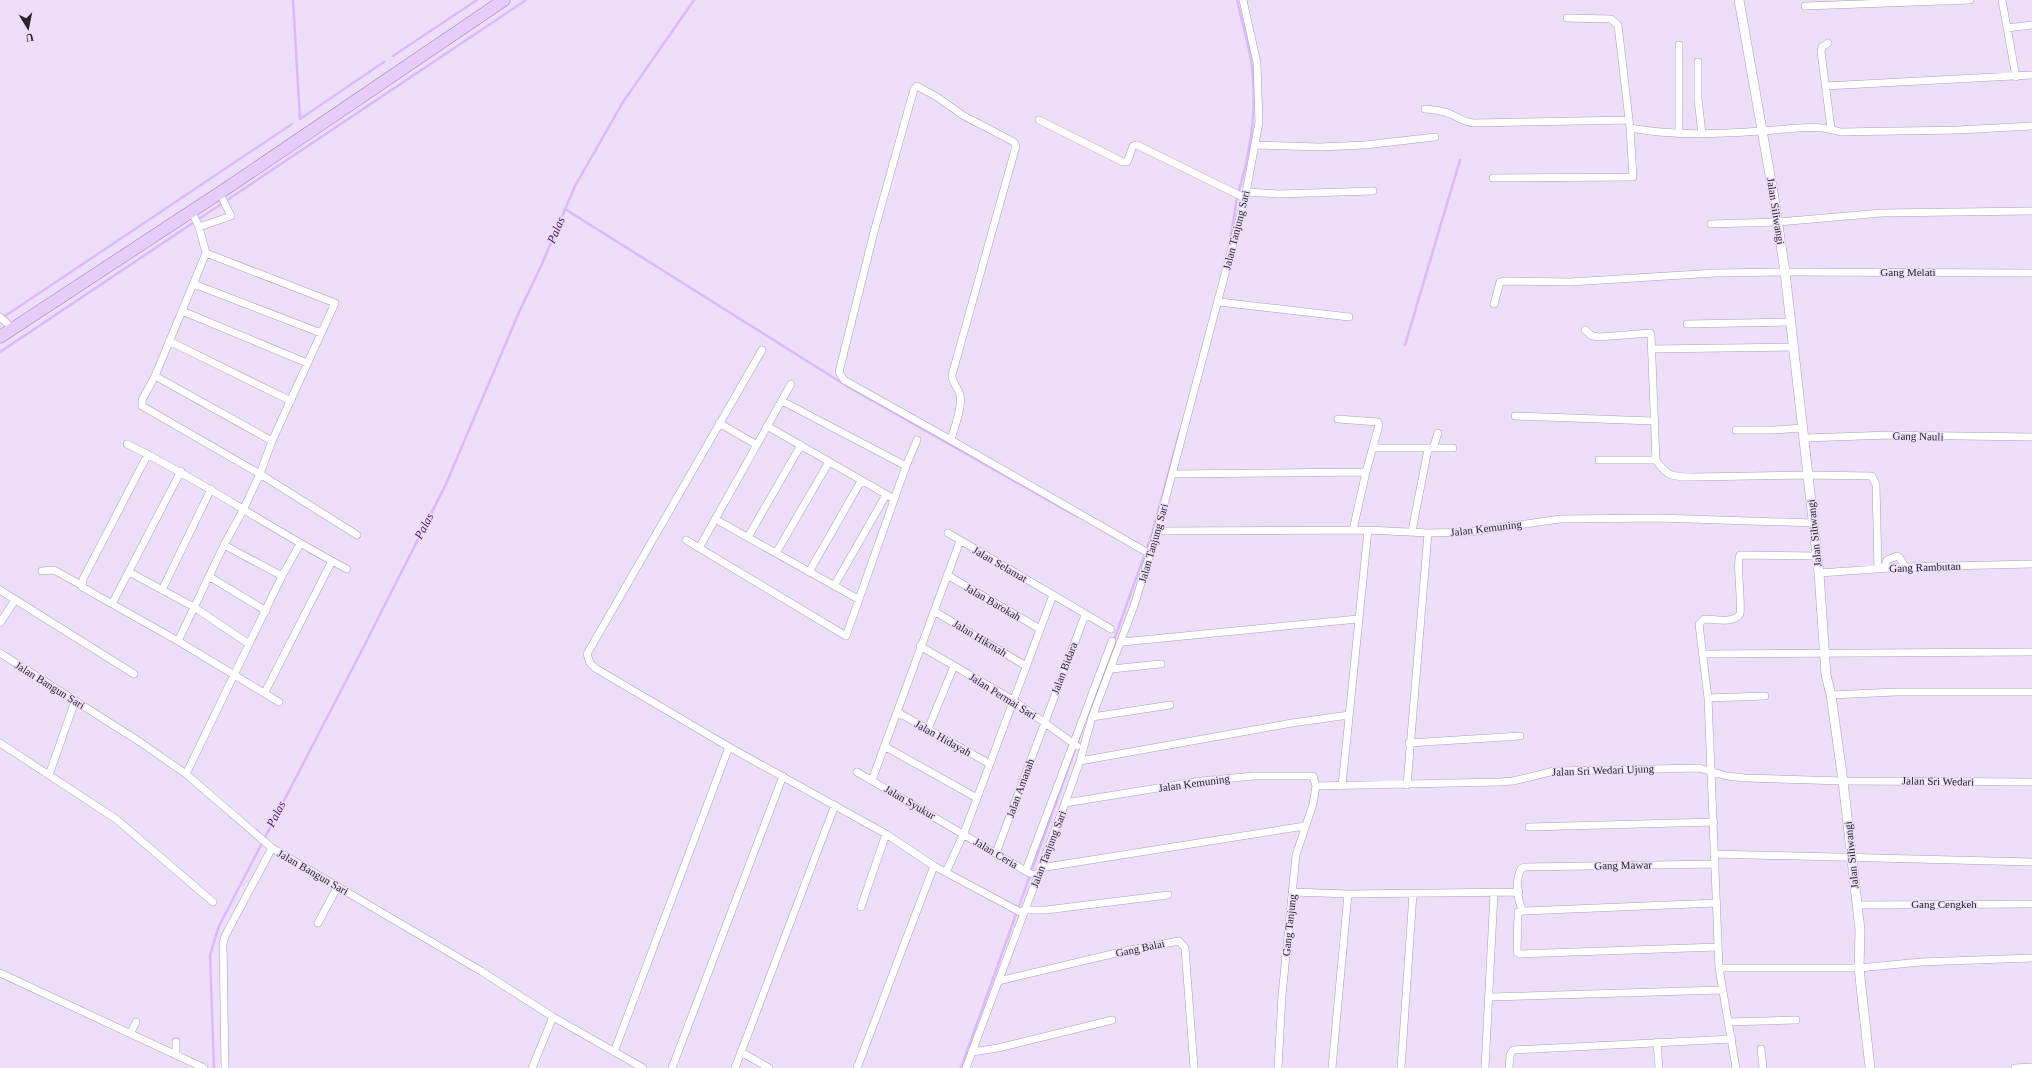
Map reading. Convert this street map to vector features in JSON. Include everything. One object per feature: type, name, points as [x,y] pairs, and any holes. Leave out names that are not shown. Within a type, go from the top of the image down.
[{"type":"main road","points":[[0,337],[9,326],[219,192],[504,0]]},
{"type":"street","name":"Jalan Tanjung Sari","points":[[966,1068],[1023,912],[1032,874],[1040,868],[1080,761],[1078,746],[1092,717],[1109,665],[1122,642],[1147,552],[1157,531],[1219,302],[1245,195],[1256,145],[1259,122],[1257,63],[1243,0]]},
{"type":"street","name":"Jalan Siliwangi","points":[[1739,0],[1778,222],[1785,272],[1802,428],[1805,438],[1816,556],[1819,573],[1826,675],[1831,695],[1843,781],[1860,930],[1859,968],[1870,1068]]},
{"type":"street","points":[[1805,6],[1970,0]]},
{"type":"street","points":[[2002,0],[2016,77]]},
{"type":"street","points":[[1493,178],[1634,176],[1618,24],[1611,19],[1567,18]]},
{"type":"street","points":[[2007,28],[2032,25]]},
{"type":"street","points":[[1828,43],[1822,47],[1821,52],[1824,86],[1831,128]]},
{"type":"street","points":[[1679,45],[1679,134]]},
{"type":"street","points":[[1698,62],[1698,99],[1702,134]]},
{"type":"street","points":[[1824,86],[2032,75]]},
{"type":"street","points":[[951,440],[961,400],[958,390],[952,380],[952,375],[1016,146],[1014,142],[964,116],[937,97],[917,86],[914,89],[876,224],[839,367],[839,372],[844,380],[1147,552]]},
{"type":"street","points":[[1425,109],[1443,111],[1464,122],[1474,123],[1629,124],[1679,134],[1831,128],[1840,132],[1958,130],[2032,126]]},
{"type":"street","points":[[1039,120],[1123,162],[1127,162],[1134,146],[1137,145],[1245,195],[1373,191]]},
{"type":"street","points":[[1256,145],[1365,145],[1435,137]]},
{"type":"street","points":[[199,227],[231,216],[219,192]]},
{"type":"street","points":[[191,210],[199,227],[206,253],[155,376],[142,400],[143,408],[260,474],[357,535]]},
{"type":"street","points":[[1711,224],[1778,222],[1882,213],[2032,211]]},
{"type":"street","points":[[178,641],[260,474],[272,441],[335,303],[206,253]]},
{"type":"street","name":"Gang Melati","points":[[1494,304],[1500,282],[1506,281],[1570,282],[1716,273],[2032,273]]},
{"type":"street","points":[[194,284],[321,333]]},
{"type":"street","points":[[1219,302],[1349,317]]},
{"type":"street","points":[[182,311],[307,363]]},
{"type":"street","points":[[0,317],[9,326]]},
{"type":"street","points":[[1687,324],[1790,322]]},
{"type":"street","points":[[1585,330],[1592,336],[1599,337],[1650,333],[1652,348],[1653,421],[1656,460],[1667,474],[1679,477],[1808,474],[1872,476],[1876,485],[1881,568]]},
{"type":"street","points":[[169,341],[291,401]]},
{"type":"street","points":[[1652,348],[1794,347]]},
{"type":"street","points":[[762,350],[587,654],[590,663],[595,668],[729,748],[783,776],[886,834],[934,866],[1023,912],[1168,895]]},
{"type":"street","points":[[155,376],[272,441]]},
{"type":"street","points":[[699,548],[791,384]]},
{"type":"street","points":[[782,401],[906,466]]},
{"type":"street","points":[[1515,416],[1653,421]]},
{"type":"street","points":[[1338,419],[1378,422],[1374,448],[1366,472],[1353,530]]},
{"type":"street","points":[[719,423],[757,445]]},
{"type":"street","points":[[767,426],[894,499]]},
{"type":"street","points":[[1736,430],[1789,430],[1802,428]]},
{"type":"street","points":[[1412,531],[1430,448],[1438,433]]},
{"type":"street","name":"Gang Nauli","points":[[1805,438],[1890,435],[2032,437]]},
{"type":"street","points":[[686,540],[846,636],[894,499],[917,440]]},
{"type":"street","points":[[127,444],[180,471],[300,544],[347,569]]},
{"type":"street","points":[[748,537],[801,445]]},
{"type":"street","points":[[1374,448],[1452,448]]},
{"type":"street","points":[[81,585],[148,454]]},
{"type":"street","points":[[1599,460],[1656,460]]},
{"type":"street","points":[[776,553],[829,462]]},
{"type":"street","points":[[112,604],[180,471]]},
{"type":"street","points":[[1172,474],[1366,472]]},
{"type":"street","points":[[809,572],[861,481]]},
{"type":"street","points":[[162,590],[211,489]]},
{"type":"street","points":[[834,586],[886,495]]},
{"type":"street","name":"Jalan Kemuning","points":[[1157,531],[1368,530],[1428,533],[1470,532],[1560,519],[1659,518],[1813,523]]},
{"type":"street","points":[[716,519],[858,599]]},
{"type":"street","points":[[1342,786],[1368,530]]},
{"type":"street","name":"Jalan Selamat","points":[[948,533],[1111,629]]},
{"type":"street","points":[[1407,785],[1409,742],[1428,533]]},
{"type":"street","points":[[872,780],[946,575],[960,541]]},
{"type":"street","points":[[186,774],[282,576],[300,544]]},
{"type":"street","points":[[224,545],[282,576]]},
{"type":"street","points":[[1736,1068],[1732,1039],[1721,990],[1719,968],[1708,698],[1700,621],[1704,619],[1732,620],[1740,614],[1741,583],[1738,562],[1740,555],[1816,556]]},
{"type":"street","points":[[1881,568],[1887,560],[1897,556],[1900,558],[1905,567]]},
{"type":"street","points":[[265,692],[332,561]]},
{"type":"street","name":"Gang Rambutan","points":[[1819,573],[1881,568],[2032,564]]},
{"type":"street","points":[[42,571],[54,570],[81,585],[85,590],[178,641],[265,692],[279,702]]},
{"type":"street","points":[[129,572],[194,607],[249,644]]},
{"type":"street","name":"Jalan Barokah","points":[[946,575],[1040,629]]},
{"type":"street","points":[[210,577],[266,611]]},
{"type":"street","points":[[0,590],[134,674]]},
{"type":"street","points":[[946,872],[964,833],[1052,595]]},
{"type":"street","points":[[0,623],[15,600]]},
{"type":"street","name":"Jalan Hikmah","points":[[934,611],[1026,666]]},
{"type":"street","name":"Jalan Bidara","points":[[1044,722],[1085,614]]},
{"type":"street","points":[[1122,642],[1358,619]]},
{"type":"street","points":[[1032,874],[1109,665],[1112,642]]},
{"type":"street","name":"Jalan Permai Sari","points":[[920,646],[1013,700],[1078,746]]},
{"type":"street","points":[[1704,654],[2032,652]]},
{"type":"street","name":"Jalan Bangun Sari","points":[[0,653],[140,742],[186,774],[271,847],[553,1017],[643,1068]]},
{"type":"street","points":[[1109,665],[1161,664]]},
{"type":"street","points":[[928,728],[954,666]]},
{"type":"street","points":[[1831,695],[1888,692],[2032,692]]},
{"type":"street","points":[[1708,698],[1765,696]]},
{"type":"street","points":[[49,775],[75,700]]},
{"type":"street","points":[[1092,717],[1170,705]]},
{"type":"street","name":"Jalan Hidayah","points":[[897,712],[990,764]]},
{"type":"street","points":[[1080,761],[1292,723],[1349,715]]},
{"type":"street","name":"Jalan Amanah","points":[[996,853],[1044,722]]},
{"type":"street","points":[[1409,742],[1520,736]]},
{"type":"street","points":[[0,743],[116,819],[213,902]]},
{"type":"street","points":[[884,746],[977,798]]},
{"type":"street","points":[[614,1052],[729,748]]},
{"type":"street","name":"Jalan Sri Wedari Ujung","points":[[1316,786],[1506,782],[1554,771],[1699,768],[1711,772],[1744,778],[1843,781]]},
{"type":"street","name":"Jalan Syukur","points":[[857,772],[964,833]]},
{"type":"street","points":[[672,1068],[783,776]]},
{"type":"street","name":"Jalan Kemuning","points":[[1065,803],[1201,781],[1254,776],[1313,776],[1316,786]]},
{"type":"street","name":"Jalan Sri Wedari","points":[[1843,781],[2032,782]]},
{"type":"street","name":"Gang Tanjung","points":[[1278,1068],[1282,995],[1296,854],[1313,804],[1316,786]]},
{"type":"street","points":[[735,1068],[835,805]]},
{"type":"street","points":[[1529,827],[1714,822]]},
{"type":"street","points":[[1040,868],[1305,826]]},
{"type":"street","name":"Jalan Ceria","points":[[964,833],[1032,874]]},
{"type":"street","points":[[861,907],[886,834]]},
{"type":"street","points":[[225,1068],[223,944],[225,936],[271,847]]},
{"type":"street","points":[[1715,854],[2032,862]]},
{"type":"street","name":"Gang Mawar","points":[[1519,892],[1520,871],[1523,868],[1530,866],[1715,864]]},
{"type":"street","points":[[857,1068],[934,866]]},
{"type":"street","points":[[318,923],[338,886]]},
{"type":"street","points":[[1293,892],[1348,894],[1519,892],[1519,902],[1523,910]]},
{"type":"street","points":[[1485,1068],[1490,997],[1494,893]]},
{"type":"street","points":[[1332,1068],[1348,894]]},
{"type":"street","points":[[1401,1068],[1412,894]]},
{"type":"street","points":[[1717,903],[1523,910],[1518,912],[1516,946],[1517,952],[1520,954],[1718,948]]},
{"type":"street","name":"Gang Cengkeh","points":[[1857,905],[2032,904]]},
{"type":"street","name":"Gang Balai","points":[[998,981],[1139,948],[1180,941],[1185,948],[1194,1068]]},
{"type":"street","points":[[1719,968],[1859,968],[1921,962],[2032,958]]},
{"type":"street","points":[[0,973],[204,1068]]},
{"type":"street","points":[[1490,997],[1721,990]]},
{"type":"street","points":[[532,1068],[553,1017]]},
{"type":"street","points":[[972,1052],[998,1048],[1112,1020]]},
{"type":"street","points":[[1728,1022],[1796,1020]]},
{"type":"street","points":[[130,1034],[136,1022]]},
{"type":"street","points":[[1509,1068],[1510,1053],[1513,1050],[1732,1039]]},
{"type":"street","points":[[176,1042],[176,1055]]},
{"type":"street","points":[[1657,1042],[1659,1068]]},
{"type":"street","points":[[1761,1049],[1763,1068]]},
{"type":"street","points":[[741,1052],[769,1068]]},
{"type":"street","points":[[2016,1068],[2032,1067]]},
{"type":"waterway","points":[[293,0],[300,119]]},
{"type":"waterway","points":[[393,56],[477,0]]},
{"type":"waterway","points":[[0,352],[526,0]]},
{"type":"waterway","name":"Palas","points":[[214,1068],[210,955],[219,926],[446,484],[520,310],[542,264],[575,186],[623,102],[694,0]]},
{"type":"waterway","points":[[1237,0],[1250,54],[1253,88],[1250,140],[1244,174],[1239,190]]},
{"type":"waterway","points":[[300,119],[384,62]]},
{"type":"waterway","points":[[2,318],[292,124]]},
{"type":"waterway","points":[[1405,345],[1460,160]]},
{"type":"waterway","points":[[1229,246],[1237,198]]},
{"type":"waterway","points":[[565,209],[850,388],[1078,517]]},
{"type":"waterway","points":[[1114,640],[1152,534],[1180,430]]},
{"type":"waterway","points":[[961,1068],[1082,730]]}]
